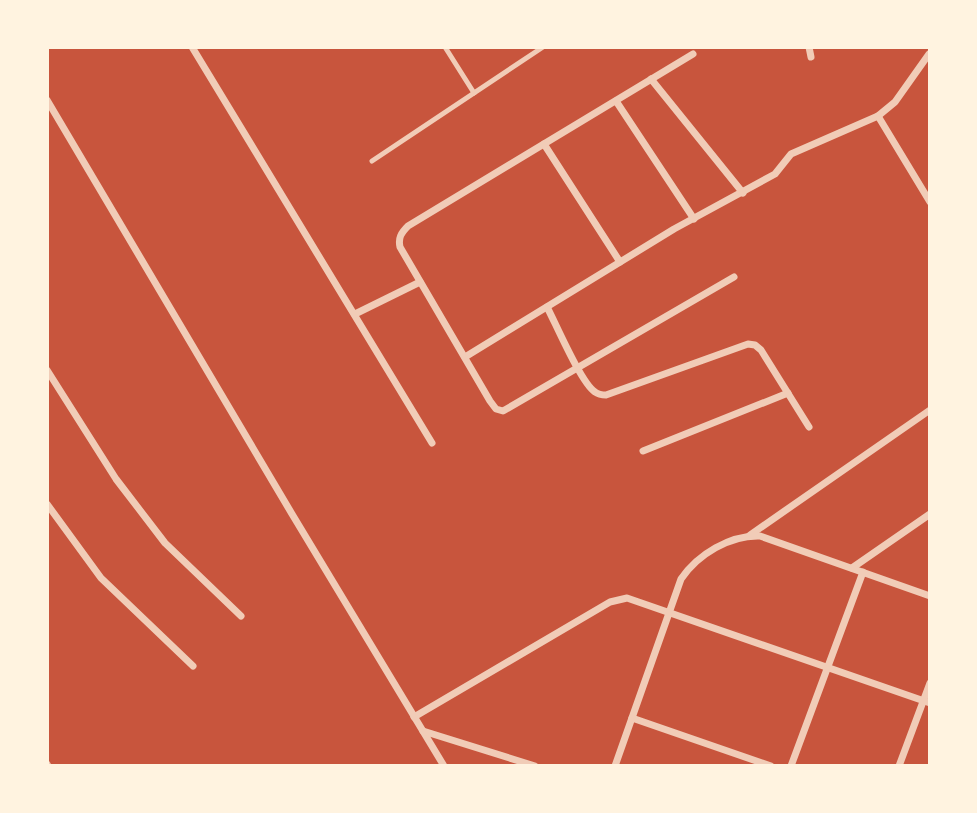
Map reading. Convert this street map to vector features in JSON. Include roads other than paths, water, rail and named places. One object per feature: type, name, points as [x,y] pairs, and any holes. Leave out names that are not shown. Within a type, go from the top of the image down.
[{"type":"street","points":[[192,47],[432,443]]},
{"type":"street","points":[[809,47],[811,57]]},
{"type":"street","points":[[465,357],[620,262],[775,174],[791,154],[878,116],[895,102],[928,52]]},
{"type":"street","points":[[692,54],[408,226],[398,241],[489,401],[496,409],[503,411],[734,277]]},
{"type":"street","points":[[651,79],[743,193]]},
{"type":"street","points":[[47,100],[444,766]]},
{"type":"street","points":[[616,101],[694,219]]},
{"type":"street","points":[[878,116],[930,202]]},
{"type":"street","points":[[544,144],[620,262]]},
{"type":"street","points":[[355,314],[421,282]]},
{"type":"street","points":[[547,307],[578,366],[598,394],[606,395],[748,344],[755,345],[761,350],[809,427]]},
{"type":"street","points":[[47,370],[116,479],[165,543],[241,616]]},
{"type":"street","points":[[643,451],[788,393]]},
{"type":"street","points":[[615,766],[681,579],[690,566],[716,548],[750,535],[930,410]]},
{"type":"street","points":[[47,504],[101,578],[193,666]]},
{"type":"street","points":[[852,568],[930,514]]},
{"type":"street","points":[[750,535],[772,538],[930,596]]},
{"type":"street","points":[[791,766],[863,572]]},
{"type":"street","points":[[414,717],[610,603],[627,598],[927,702]]},
{"type":"street","points":[[899,766],[927,702],[930,683]]},
{"type":"street","points":[[632,718],[771,766]]},
{"type":"street","points":[[423,731],[535,766]]},
{"type":"street","points":[[794,757],[802,766]]},
{"type":"lane","points":[[445,47],[474,93]]},
{"type":"lane","points":[[372,161],[543,47]]}]
